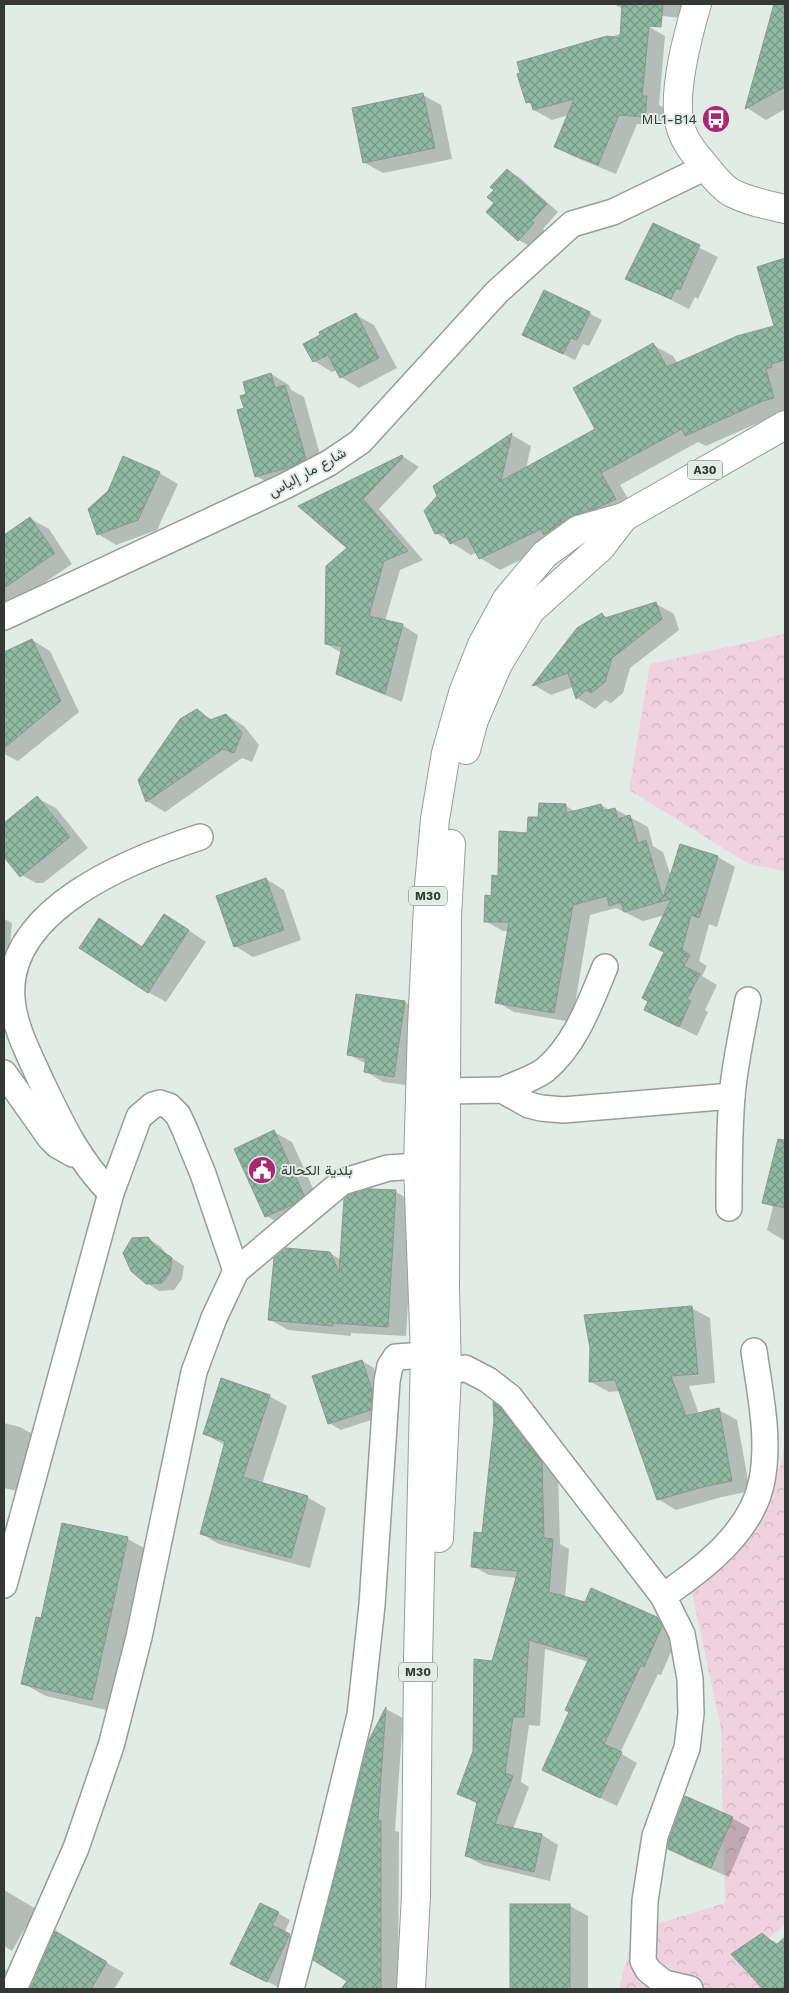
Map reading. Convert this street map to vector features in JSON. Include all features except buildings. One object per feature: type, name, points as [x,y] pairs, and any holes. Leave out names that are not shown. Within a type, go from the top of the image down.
[{"type":"highway","points":[[697,4],[685,53],[679,97],[680,124],[688,146],[718,182],[731,192],[756,202],[785,209]]},
{"type":"highway","name":"A30","points":[[624,516],[785,425]]},
{"type":"highway","name":"M30","points":[[430,1989],[437,1584],[447,1373],[445,1288],[447,916],[452,825],[459,774],[474,720],[498,664],[531,610],[601,547],[624,516]]},
{"type":"highway","name":"M30","points":[[411,1989],[416,1895],[418,1661],[425,1355],[418,1166],[422,1018],[435,819],[446,753],[463,693],[482,645],[507,599],[544,554],[578,530],[624,516]]},
{"type":"street","name":"شارع مار إلياس","points":[[4,617],[329,464],[360,442],[497,292],[572,224],[613,212],[706,167]]},
{"type":"street","points":[[111,1194],[93,1175],[71,1143],[36,1070],[17,1021],[12,999],[13,978],[29,937],[51,913],[84,888],[112,872],[156,852],[200,838]]},
{"type":"street","points":[[446,1091],[502,1090],[525,1081],[544,1070],[566,1047],[580,1025],[605,966]]},
{"type":"street","points":[[729,1208],[732,1096],[748,1000]]},
{"type":"street","points":[[4,1073],[57,1146],[80,1156]]},
{"type":"street","points":[[502,1090],[529,1105],[563,1110],[732,1096]]},
{"type":"street","points":[[4,1585],[111,1194],[139,1117],[153,1105],[160,1103],[169,1106],[178,1115],[193,1148],[236,1271]]},
{"type":"street","points":[[14,1989],[76,1848],[111,1746],[139,1637],[194,1372],[214,1318],[236,1271],[342,1182],[388,1168],[418,1166]]},
{"type":"street","points":[[663,1596],[696,1574],[725,1547],[751,1511],[762,1481],[765,1446],[754,1351]]},
{"type":"street","points":[[291,1989],[360,1715],[372,1605],[387,1381],[390,1366],[396,1357],[425,1355]]},
{"type":"street","points":[[447,1373],[465,1368],[488,1380],[510,1397],[663,1596],[682,1634],[690,1679],[692,1713],[687,1748],[655,1836],[645,1901],[643,1961],[648,1970],[664,1983],[690,1989]]},
{"type":"green space","points":[[785,634],[785,871],[749,864],[629,790],[650,664]]},
{"type":"green space","points":[[785,1442],[785,1925],[749,1954],[772,1989],[619,1989],[634,1931],[725,1903],[721,1729],[692,1592],[780,1467]]},
{"type":"place","name":"ML1-B14","points":[[716,119]]},
{"type":"place","name":"بلدية الكحالة","points":[[262,1170]]}]
